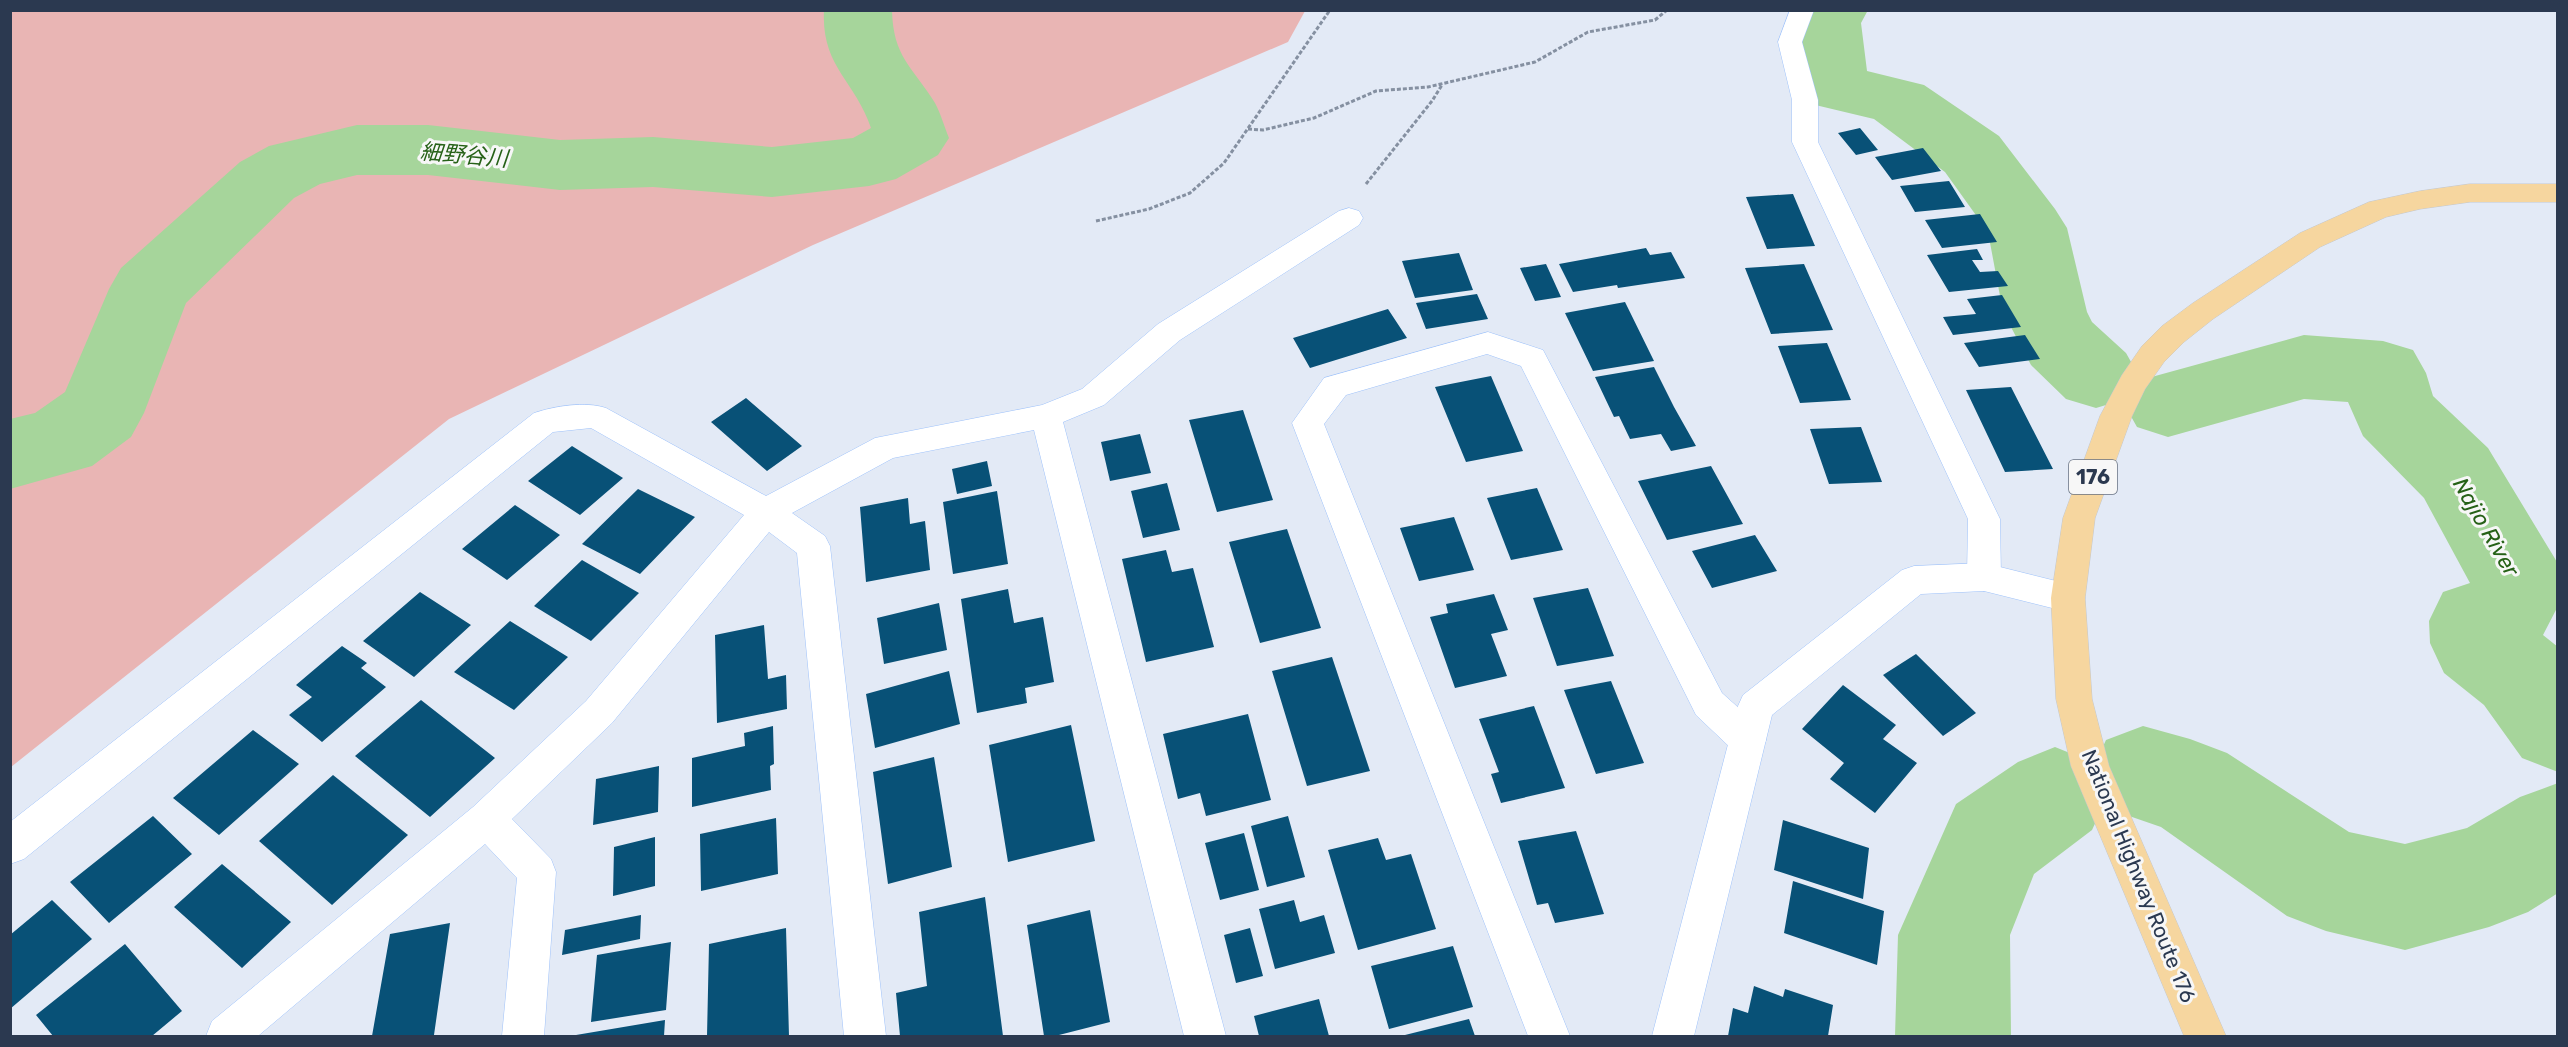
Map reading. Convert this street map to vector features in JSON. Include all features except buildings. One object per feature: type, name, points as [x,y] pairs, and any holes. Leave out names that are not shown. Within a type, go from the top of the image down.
[{"type":"highway","name":"National Highway Route 176","points":[[2205,1036],[2090,766],[2074,699],[2068,598],[2079,518],[2116,416],[2133,383],[2148,361],[2173,334],[2203,311],[2310,240],[2379,209],[2420,200],[2470,193],[2558,193]]},
{"type":"street","points":[[1802,10],[1790,42],[1805,100],[1805,142],[1984,519],[1984,577]]},
{"type":"street","points":[[227,1036],[486,819],[599,712],[766,512],[886,447],[1046,416],[1092,397],[1169,332],[1349,218]]},
{"type":"street","points":[[1549,1036],[1308,423],[1335,386],[1488,343],[1532,358],[1709,704],[1748,740]]},
{"type":"street","points":[[10,846],[545,421],[595,416],[766,512],[813,546],[865,1036]]},
{"type":"street","points":[[1046,416],[1205,1036]]},
{"type":"street","points":[[1673,1036],[1756,706],[1914,580],[1984,577],[2068,598]]},
{"type":"street","points":[[486,819],[537,872],[523,1036]]},
{"type":"path","points":[[1096,221],[1149,209],[1190,193],[1224,163],[1330,10]]},
{"type":"path","points":[[1248,129],[1263,130],[1314,118],[1376,91],[1442,84],[1535,62],[1588,32],[1654,20],[1667,10]]},
{"type":"path","points":[[1349,218],[1347,209],[1432,101],[1442,84]]},
{"type":"shaded area","points":[[11,10],[1305,11],[1288,42],[813,245],[449,419],[11,767]]},
{"type":"waterway","name":"細野谷川","points":[[10,454],[60,442],[100,413],[150,289],[267,180],[296,164],[357,150],[428,150],[560,165],[653,162],[772,172],[869,161],[912,138],[898,103],[863,52],[858,27],[858,10]]},
{"type":"waterway","name":"Najio River","points":[[1834,10],[1826,23],[1833,87],[1898,101],[1972,154],[2027,228],[2045,312],[2061,343],[2096,376]]},
{"type":"waterway","name":"Najio River","points":[[2168,404],[2304,367],[2383,373],[2394,412],[2456,473],[2520,585],[2504,614],[2478,621],[2479,643],[2519,674],[2558,726]]},
{"type":"waterway","name":"Najio River","points":[[2143,774],[2190,787],[2326,879],[2405,897],[2489,875],[2558,833]]},
{"type":"waterway","name":"Najio River","points":[[1953,1036],[1954,935],[1994,840],[2055,796]]}]
